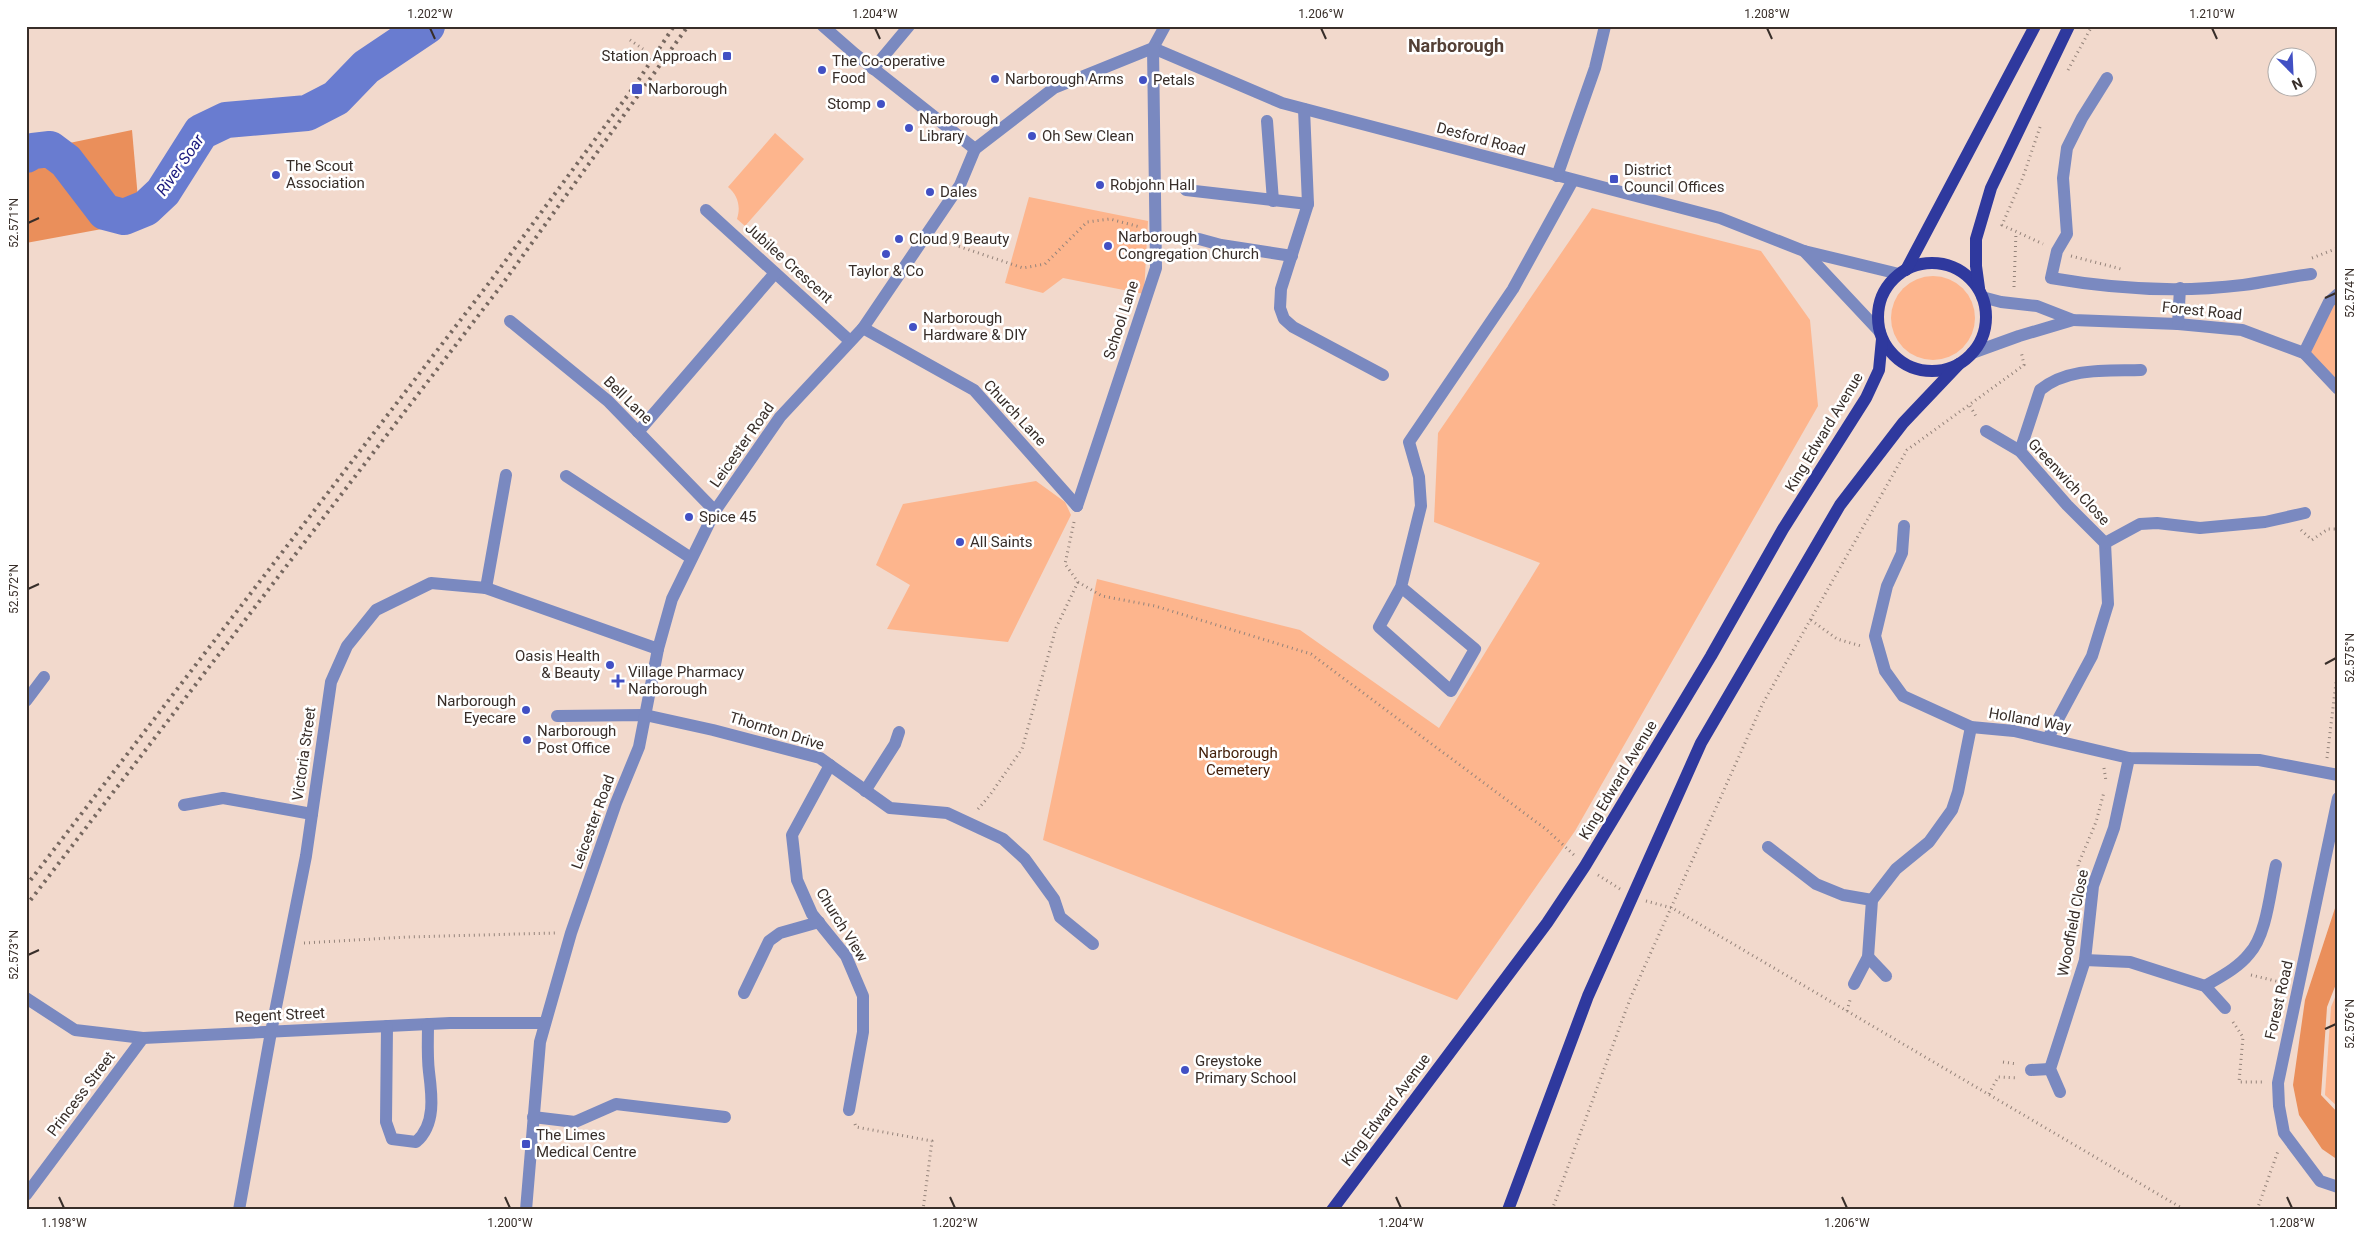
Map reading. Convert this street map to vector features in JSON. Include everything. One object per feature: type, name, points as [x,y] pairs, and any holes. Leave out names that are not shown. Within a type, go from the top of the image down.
[{"type":"main road","name":"King Edward Avenue","points":[[1332,1210],[1547,923],[1585,866],[1711,656],[1783,529],[1866,398],[1879,370],[1881,335],[1878,316],[1880,300],[1888,286],[1902,272],[2034,26]]},
{"type":"main road","points":[[1508,1210],[1588,996],[1700,743],[1840,505],[1903,423],[1959,364],[1972,353],[1981,341],[1986,326],[1986,311],[1976,266],[1976,239],[1991,188],[2069,26]]},
{"type":"main road","points":[[1902,272],[1922,264],[1938,263],[1955,268],[1969,277],[1981,294]]},
{"type":"main road","points":[[1881,335],[1892,354],[1907,365],[1915,368],[1942,370],[1959,364]]},
{"type":"street","points":[[823,26],[873,69],[975,149],[1054,88],[1153,48],[1165,26]]},
{"type":"street","points":[[873,69],[909,26]]},
{"type":"street","points":[[1557,176],[1595,68],[1605,26]]},
{"type":"street","name":"Desford Road","points":[[1153,48],[1282,103],[1720,218],[1804,251],[1902,272]]},
{"type":"street","name":"School Lane","points":[[1077,506],[1156,268],[1153,48]]},
{"type":"street","points":[[2107,78],[2082,118],[2067,148],[2062,178],[2067,234],[2057,251],[2051,278],[2115,288],[2170,290],[2242,285],[2311,274]]},
{"type":"street","points":[[1304,109],[1308,204],[1281,289],[1280,308],[1284,319],[1294,327],[1383,375]]},
{"type":"street","points":[[1267,121],[1273,201]]},
{"type":"street","name":"Leicester Road","points":[[526,1210],[540,1042],[571,932],[616,804],[639,748],[658,649],[672,599],[715,511],[780,417],[863,328],[960,185],[975,149]]},
{"type":"street","points":[[1401,587],[1475,648],[1451,691],[1379,627],[1401,587],[1422,506],[1419,477],[1409,442],[1512,289],[1573,180]]},
{"type":"street","points":[[1186,190],[1308,204]]},
{"type":"street","name":"Jubilee Crescent","points":[[706,210],[850,341]]},
{"type":"street","points":[[1199,240],[1221,246],[1292,256]]},
{"type":"street","name":"Desford Road","points":[[1804,251],[1881,335]]},
{"type":"street","points":[[638,432],[775,272]]},
{"type":"street","points":[[2178,324],[2180,288]]},
{"type":"street","name":"Forest Road","points":[[1981,294],[2016,304],[2037,306],[2073,320]]},
{"type":"street","points":[[2304,354],[2329,302],[2338,294]]},
{"type":"street","name":"Forest Road","points":[[1972,353],[2019,336],[2073,320],[2178,324],[2242,330],[2304,354],[2338,389]]},
{"type":"street","name":"Bell Lane","points":[[510,321],[608,401],[715,511]]},
{"type":"street","name":"Church Lane","points":[[863,328],[974,390],[1077,506]]},
{"type":"street","points":[[2020,451],[2040,390],[2046,385],[2055,379],[2084,371],[2141,370]]},
{"type":"street","name":"Greenwich Close","points":[[1986,430],[2020,451],[2066,506],[2105,543],[2108,604],[2092,656],[2048,738]]},
{"type":"street","points":[[486,588],[506,475]]},
{"type":"street","points":[[566,476],[691,558]]},
{"type":"street","points":[[2105,543],[2140,524],[2156,523],[2200,528],[2265,522],[2304,513]]},
{"type":"street","name":"Holland Way","points":[[1904,526],[1902,553],[1887,586],[1875,636],[1885,671],[1903,696],[1971,727],[2014,731],[2129,758],[2259,760],[2338,775]]},
{"type":"street","name":"Victoria Street","points":[[239,1210],[312,814],[332,682],[347,646],[376,610],[431,583],[486,588],[658,649]]},
{"type":"street","points":[[26,701],[44,677]]},
{"type":"street","name":"Thornton Drive","points":[[557,716],[645,715],[787,748],[820,758],[890,808],[947,813],[1003,839],[1025,859],[1054,899],[1060,917],[1093,944]]},
{"type":"street","points":[[1854,984],[1868,957],[1872,900],[1896,869],[1929,842],[1952,810],[1958,792],[1971,727]]},
{"type":"street","points":[[864,791],[895,744],[899,732]]},
{"type":"street","name":"Woodfield Close","points":[[2050,1070],[2085,960],[2093,886],[2114,828],[2129,758]]},
{"type":"street","name":"Church View","points":[[830,765],[792,835],[797,880],[812,914],[846,956],[864,996],[863,1032],[849,1110]]},
{"type":"street","points":[[184,805],[223,798],[312,814]]},
{"type":"street","name":"Forest Road","points":[[2338,798],[2278,1082],[2279,1106],[2284,1133],[2320,1181],[2338,1187]]},
{"type":"street","points":[[1768,847],[1816,884],[1843,895],[1872,900]]},
{"type":"street","points":[[2205,986],[2248,956],[2259,939],[2276,865]]},
{"type":"street","points":[[744,993],[769,941],[780,933],[819,922]]},
{"type":"street","points":[[1868,957],[1886,976]]},
{"type":"street","points":[[2085,960],[2130,962],[2205,986],[2225,1008]]},
{"type":"street","name":"Regent Street","points":[[26,998],[75,1030],[143,1038],[428,1024],[545,1023]]},
{"type":"street","points":[[387,1026],[386,1122],[388,1131],[392,1139],[416,1142],[424,1136],[430,1120],[432,1085],[429,1072],[428,1024]]},
{"type":"street","name":"Princess Street","points":[[26,1194],[143,1038]]},
{"type":"street","points":[[2026,1071],[2050,1070],[2060,1092]]},
{"type":"street","points":[[533,1118],[575,1122],[616,1104],[725,1117]]},
{"type":"path","points":[[2064,78],[2092,26]]},
{"type":"path","points":[[630,40],[643,49]]},
{"type":"path","points":[[2043,119],[2023,177],[2002,225],[2057,251],[2126,271]]},
{"type":"path","points":[[927,236],[1023,268],[1045,264],[1088,222],[1110,219],[1156,232]]},
{"type":"path","points":[[2016,232],[2013,276],[2016,304]]},
{"type":"path","points":[[2303,260],[2338,248]]},
{"type":"path","points":[[1552,1210],[1630,999],[1763,703],[1907,450],[2024,365],[2019,336]]},
{"type":"path","points":[[1077,506],[1065,564],[1078,582],[1102,596],[1154,606],[1311,654],[1546,830],[1585,866],[1631,896],[1672,908],[2185,1210]]},
{"type":"path","points":[[2299,529],[2312,540],[2328,529],[2338,529]]},
{"type":"path","points":[[947,813],[972,816],[990,795],[1022,749],[1056,628],[1078,582]]},
{"type":"path","points":[[1811,620],[1837,639],[1867,648]]},
{"type":"path","points":[[2319,756],[2327,758],[2338,666]]},
{"type":"path","points":[[2080,883],[2078,865],[2096,822],[2106,784],[2102,762]]},
{"type":"path","points":[[288,944],[407,936],[571,932]]},
{"type":"path","points":[[2233,968],[2251,975],[2299,987]]},
{"type":"path","points":[[2225,1008],[2244,1038],[2239,1082],[2278,1082]]},
{"type":"path","points":[[2003,1062],[2026,1071]]},
{"type":"path","points":[[1989,1094],[1998,1077],[2026,1071]]},
{"type":"path","points":[[849,1110],[856,1127],[932,1141],[923,1210]]},
{"type":"path","points":[[2257,1210],[2284,1133]]},
{"type":"green space","points":[[775,133],[804,159],[745,226],[737,219],[738,202],[728,187]]},
{"type":"green space","points":[[1029,197],[1148,221],[1144,294],[1063,278],[1043,293],[1005,283]]},
{"type":"green space","name":"Narborough Cemetery","points":[[1592,208],[1761,251],[1810,320],[1818,406],[1575,831],[1457,1000],[1043,840],[1097,579],[1300,630],[1439,728],[1540,563],[1434,522],[1438,433]]},
{"type":"green space","points":[[1933,276],[1949,279],[1963,288],[1972,302],[1975,318],[1972,334],[1963,348],[1949,357],[1933,360],[1917,357],[1903,348],[1894,334],[1891,318],[1894,302],[1903,288],[1917,279]]},
{"type":"green space","points":[[2338,294],[2338,389],[2304,353]]},
{"type":"green space","points":[[1036,481],[1065,502],[1071,515],[1008,642],[887,629],[910,585],[876,565],[903,504]]},
{"type":"green space","points":[[2338,990],[2338,1107],[2325,1095],[2331,1007]]},
{"type":"shaded area","points":[[132,130],[140,222],[26,243],[26,152]]},
{"type":"shaded area","points":[[2338,899],[2338,979],[2327,1007],[2321,1095],[2338,1113],[2338,1160],[2322,1149],[2299,1115],[2293,1085],[2305,1000]]},
{"type":"waterway","name":"River Soar","points":[[26,155],[33,151],[50,149],[66,161],[105,212],[124,217],[146,208],[163,192],[201,132],[226,120],[307,113],[336,98],[366,67],[427,26]]},
{"type":"railway","points":[[26,886],[492,279],[636,84],[674,26]]},
{"type":"railway","points":[[26,906],[501,286],[688,26]]},
{"type":"place","name":"Station Approach","points":[[727,56]]},
{"type":"place","name":"The Co-operative Food","points":[[822,70]]},
{"type":"place","name":"Narborough Arms","points":[[995,79]]},
{"type":"place","name":"Petals","points":[[1143,80]]},
{"type":"place","name":"Narborough","points":[[637,89]]},
{"type":"place","name":"Stomp","points":[[881,104]]},
{"type":"place","name":"Narborough Library","points":[[909,128]]},
{"type":"place","name":"Oh Sew Clean","points":[[1032,136]]},
{"type":"place","name":"The Scout Association","points":[[276,175]]},
{"type":"place","name":"District Council Offices","points":[[1614,179]]},
{"type":"place","name":"Robjohn Hall","points":[[1100,185]]},
{"type":"place","name":"Dales","points":[[930,192]]},
{"type":"place","name":"Cloud 9 Beauty","points":[[899,239]]},
{"type":"place","name":"Narborough Congregation Church","points":[[1108,246]]},
{"type":"place","name":"Taylor & Co","points":[[886,254]]},
{"type":"place","name":"Narborough Hardware & DIY","points":[[913,327]]},
{"type":"place","name":"Spice 45","points":[[689,517]]},
{"type":"place","name":"All Saints","points":[[960,542]]},
{"type":"place","name":"Oasis Health & Beauty","points":[[610,665]]},
{"type":"place","name":"Village Pharmacy Narborough","points":[[618,681]]},
{"type":"place","name":"Narborough Eyecare","points":[[526,710]]},
{"type":"place","name":"Narborough Post Office","points":[[527,740]]},
{"type":"place","name":"Greystoke Primary School","points":[[1185,1070]]},
{"type":"place","name":"The Limes Medical Centre","points":[[526,1144]]},
{"type":"district","name":"Narborough","points":[[1456,45]]}]
